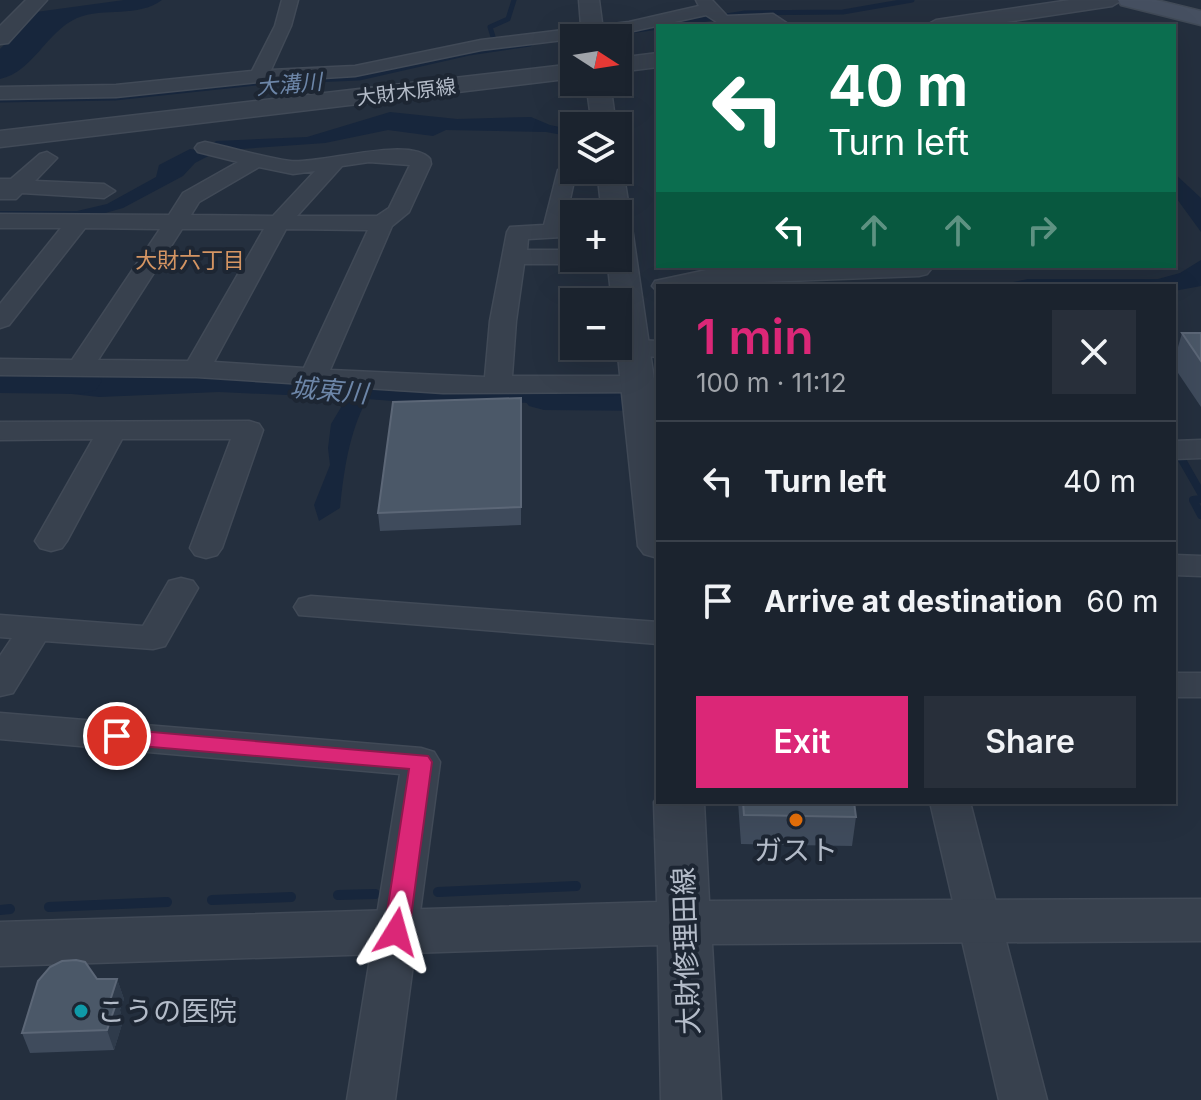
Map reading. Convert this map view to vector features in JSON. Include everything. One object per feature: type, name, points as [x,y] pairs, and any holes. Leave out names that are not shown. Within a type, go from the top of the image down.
[{"type":"main road","points":[[1129,0],[1201,18]]},
{"type":"street","points":[[0,38],[37,0]]},
{"type":"street","points":[[259,76],[283,26],[290,0]]},
{"type":"street","points":[[589,0],[592,24]]},
{"type":"street","points":[[950,24],[1112,0]]},
{"type":"street","points":[[632,26],[712,10],[773,19],[780,24]]},
{"type":"street","points":[[0,93],[116,91],[259,76],[355,71],[481,45],[560,38]]},
{"type":"street","points":[[632,63],[656,60]]},
{"type":"street","name":"大財木原線","points":[[0,139],[560,73]]},
{"type":"street","points":[[205,148],[293,168],[369,156],[420,159],[421,164],[398,212],[382,223],[360,278],[314,374]]},
{"type":"street","points":[[6,190],[47,158]]},
{"type":"street","points":[[80,367],[191,198],[257,159]]},
{"type":"street","points":[[197,369],[279,222],[336,161]]},
{"type":"street","points":[[498,384],[503,321],[518,232],[554,232],[563,184]]},
{"type":"street","points":[[6,190],[104,191]]},
{"type":"street","points":[[0,221],[382,223]]},
{"type":"street","points":[[0,320],[78,222]]},
{"type":"street","points":[[514,257],[560,257]]},
{"type":"street","points":[[674,284],[711,276],[920,274]]},
{"type":"street","points":[[632,290],[656,287]]},
{"type":"street","points":[[632,306],[646,348],[638,398],[652,453],[656,515]]},
{"type":"street","points":[[5,374],[80,367],[197,369],[314,374],[387,383],[498,384],[638,398]]},
{"type":"street","points":[[0,431],[249,430],[206,548]]},
{"type":"street","points":[[51,541],[112,431]]},
{"type":"street","points":[[1176,450],[1201,449]]},
{"type":"street","points":[[1176,565],[1201,566]]},
{"type":"street","points":[[0,626],[153,638],[181,588]]},
{"type":"street","points":[[311,607],[656,633]]},
{"type":"street","points":[[0,684],[35,629]]},
{"type":"street","points":[[1176,685],[1201,685]]},
{"type":"street","points":[[0,726],[421,762],[371,1100]]},
{"type":"street","name":"大財修理田線","points":[[679,804],[691,1100]]},
{"type":"street","points":[[950,804],[1023,1100]]},
{"type":"street","points":[[0,944],[686,923],[1201,920]]},
{"type":"water","points":[[124,0],[162,0],[142,9],[77,18],[57,32],[22,68],[0,79],[0,49],[36,12]]},
{"type":"water","points":[[390,112],[457,119],[531,117],[560,127],[560,134],[446,130],[433,136],[388,130],[325,143],[227,150],[211,145],[216,141],[307,137]]},
{"type":"water","points":[[190,149],[214,153],[195,163],[183,176],[123,208],[91,217],[0,216],[0,211],[77,211],[107,204],[156,177],[159,165]]},
{"type":"water","points":[[1176,175],[1201,198],[1201,232],[1176,198]]},
{"type":"water","points":[[1201,260],[1201,286],[1176,291],[1176,284],[1004,284],[1028,279],[1158,279],[1180,273]]},
{"type":"water","points":[[17,373],[302,381],[402,392],[594,391],[611,393],[611,406],[367,399],[352,438],[340,508],[319,521],[314,505],[330,465],[328,448],[331,424],[343,404],[334,396],[306,391],[286,395],[219,392],[99,397],[9,387]]},
{"type":"building","points":[[1182,333],[1201,333],[1201,361]]},
{"type":"building","points":[[521,398],[521,507],[378,513],[393,402]]},
{"type":"building","points":[[743,804],[854,804],[856,817],[744,815]]},
{"type":"building","points":[[62,961],[85,962],[97,979],[117,979],[110,1001],[117,1001],[107,1030],[22,1033],[38,981],[50,967]]},
{"type":"waterway","points":[[494,40],[490,27],[508,19],[514,0]]},
{"type":"waterway","name":"大溝川","points":[[676,24],[745,13],[843,12],[912,0]]},
{"type":"waterway","name":"大溝川","points":[[632,31],[656,27]]},
{"type":"waterway","name":"大溝川","points":[[0,100],[115,98],[265,82],[359,78],[469,53],[530,44]]},
{"type":"waterway","name":"城東川","points":[[0,380],[81,381]]},
{"type":"waterway","name":"城東川","points":[[544,397],[656,398]]},
{"type":"waterway","points":[[1181,458],[1201,493]]},
{"type":"waterway","points":[[1201,499],[1193,500],[1201,515]]},
{"type":"waterway","points":[[438,892],[576,886]]},
{"type":"waterway","points":[[338,895],[375,894]]},
{"type":"waterway","points":[[212,900],[291,897]]},
{"type":"waterway","points":[[49,907],[167,902]]},
{"type":"waterway","points":[[0,910],[10,909]]},
{"type":"place","name":"ガスト","points":[[796,820]]},
{"type":"place","name":"こうの医院","points":[[81,1011]]},
{"type":"district","name":"大財六丁目","points":[[190,260]]},
{"type":"route","points":[[117,736],[421,762],[396,932]]}]
